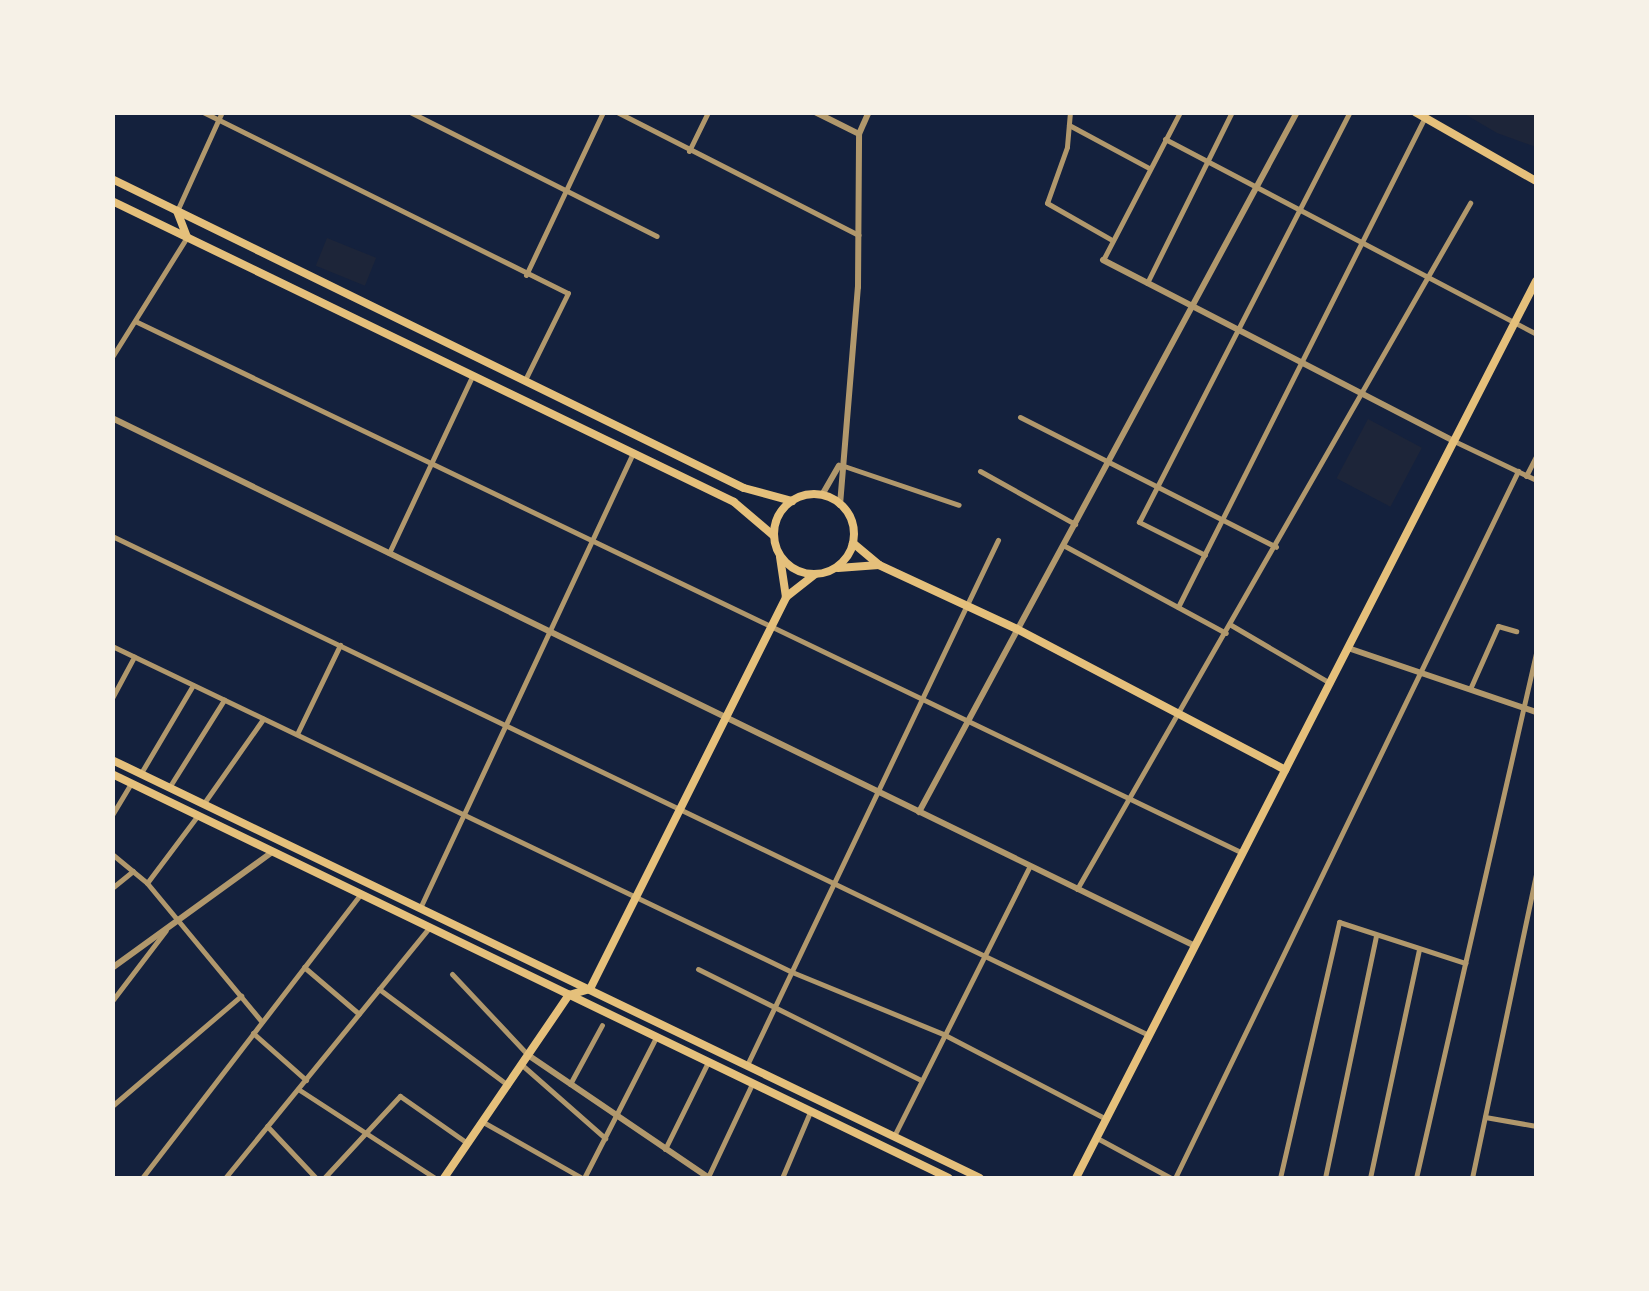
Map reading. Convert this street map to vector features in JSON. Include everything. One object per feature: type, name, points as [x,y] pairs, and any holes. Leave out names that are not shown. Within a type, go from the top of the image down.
[{"type":"main road","points":[[1415,112],[1536,181]]},
{"type":"main road","points":[[112,179],[744,488],[792,501],[822,495],[840,505],[852,522],[853,543],[835,568]]},
{"type":"main road","points":[[112,200],[734,502],[774,536]]},
{"type":"main road","points":[[177,211],[187,238]]},
{"type":"main road","points":[[1076,1178],[1536,281]]},
{"type":"main road","points":[[786,596],[774,536],[778,516],[792,501]]},
{"type":"main road","points":[[853,543],[879,565],[1018,630],[1286,770]]},
{"type":"main road","points":[[780,556],[795,570],[816,574]]},
{"type":"main road","points":[[444,1178],[570,995],[590,989],[786,596],[816,574],[835,568],[879,565]]},
{"type":"main road","points":[[112,760],[980,1178]]},
{"type":"main road","points":[[112,774],[948,1178]]},
{"type":"street","points":[[203,112],[220,116],[568,294],[524,383]]},
{"type":"street","points":[[410,112],[657,236]]},
{"type":"street","points":[[526,274],[603,112]]},
{"type":"street","points":[[618,112],[858,235]]},
{"type":"street","points":[[689,150],[708,112]]},
{"type":"street","points":[[815,112],[859,134]]},
{"type":"street","points":[[840,505],[858,235],[859,134],[868,112]]},
{"type":"street","points":[[1070,112],[1047,204],[1110,239]]},
{"type":"street","points":[[1180,112],[1110,239],[1103,260],[1536,480]]},
{"type":"street","points":[[1147,283],[1232,112]]},
{"type":"street","points":[[918,812],[1297,112]]},
{"type":"street","points":[[1204,555],[1142,526],[1156,487],[1350,112]]},
{"type":"street","points":[[177,211],[220,116]]},
{"type":"street","points":[[1178,607],[1424,118]]},
{"type":"street","points":[[1068,125],[1148,168]]},
{"type":"street","points":[[1165,140],[1254,191],[1536,334]]},
{"type":"street","points":[[1077,889],[1365,395],[1470,202]]},
{"type":"street","points":[[112,357],[187,238]]},
{"type":"street","points":[[135,322],[1132,796],[1243,853]]},
{"type":"street","points":[[389,553],[472,376]]},
{"type":"street","points":[[1020,417],[1276,547]]},
{"type":"street","points":[[112,418],[1195,946]]},
{"type":"street","points":[[420,908],[632,455]]},
{"type":"street","points":[[1526,476],[1536,456]]},
{"type":"street","points":[[822,495],[840,464]]},
{"type":"street","points":[[840,464],[959,505]]},
{"type":"street","points":[[980,471],[1075,524]]},
{"type":"street","points":[[1097,1138],[1173,1178],[1518,472]]},
{"type":"street","points":[[112,536],[1150,1035]]},
{"type":"street","points":[[747,1065],[998,540]]},
{"type":"street","points":[[1063,545],[1226,633]]},
{"type":"street","points":[[1231,625],[1330,683]]},
{"type":"street","points":[[1470,689],[1498,626],[1516,630]]},
{"type":"street","points":[[112,646],[792,972],[944,1034],[1106,1119]]},
{"type":"street","points":[[297,734],[340,646]]},
{"type":"street","points":[[1348,648],[1536,712]]},
{"type":"street","points":[[1416,1178],[1536,653]]},
{"type":"street","points":[[112,698],[134,657]]},
{"type":"street","points":[[141,774],[193,685]]},
{"type":"street","points":[[169,787],[224,700]]},
{"type":"street","points":[[204,804],[264,718]]},
{"type":"street","points":[[112,815],[132,783]]},
{"type":"street","points":[[146,883],[198,815]]},
{"type":"street","points":[[112,968],[272,852]]},
{"type":"street","points":[[112,854],[146,883],[262,1022]]},
{"type":"street","points":[[893,1138],[982,954],[1030,866]]},
{"type":"street","points":[[112,888],[132,871]]},
{"type":"street","points":[[1472,1178],[1536,875]]},
{"type":"street","points":[[142,1178],[361,894]]},
{"type":"street","points":[[1280,1178],[1339,922],[1465,964]]},
{"type":"street","points":[[229,1177],[430,927]]},
{"type":"street","points":[[112,1000],[168,928]]},
{"type":"street","points":[[1325,1178],[1376,934]]},
{"type":"street","points":[[1370,1178],[1419,948]]},
{"type":"street","points":[[304,967],[359,1014]]},
{"type":"street","points":[[698,969],[921,1080]]},
{"type":"street","points":[[452,974],[528,1055],[708,1178],[752,1084]]},
{"type":"street","points":[[380,989],[508,1085]]},
{"type":"street","points":[[112,1106],[241,996]]},
{"type":"street","points":[[570,1084],[602,1024]]},
{"type":"street","points":[[254,1033],[306,1080]]},
{"type":"street","points":[[483,1122],[583,1178],[656,1037]]},
{"type":"street","points":[[666,1149],[708,1062]]},
{"type":"street","points":[[522,1065],[605,1138]]},
{"type":"street","points":[[298,1089],[363,1136],[435,1178]]},
{"type":"street","points":[[324,1178],[400,1096],[467,1143]]},
{"type":"street","points":[[782,1178],[811,1112]]},
{"type":"street","points":[[1485,1117],[1536,1126]]},
{"type":"street","points":[[267,1126],[316,1178]]},
{"type":"shaded area","points":[[1463,113],[1536,113],[1536,147],[1497,133]]},
{"type":"shaded area","points":[[327,238],[376,258],[365,286],[316,266]]},
{"type":"shaded area","points":[[1368,419],[1422,448],[1390,507],[1337,478]]}]
